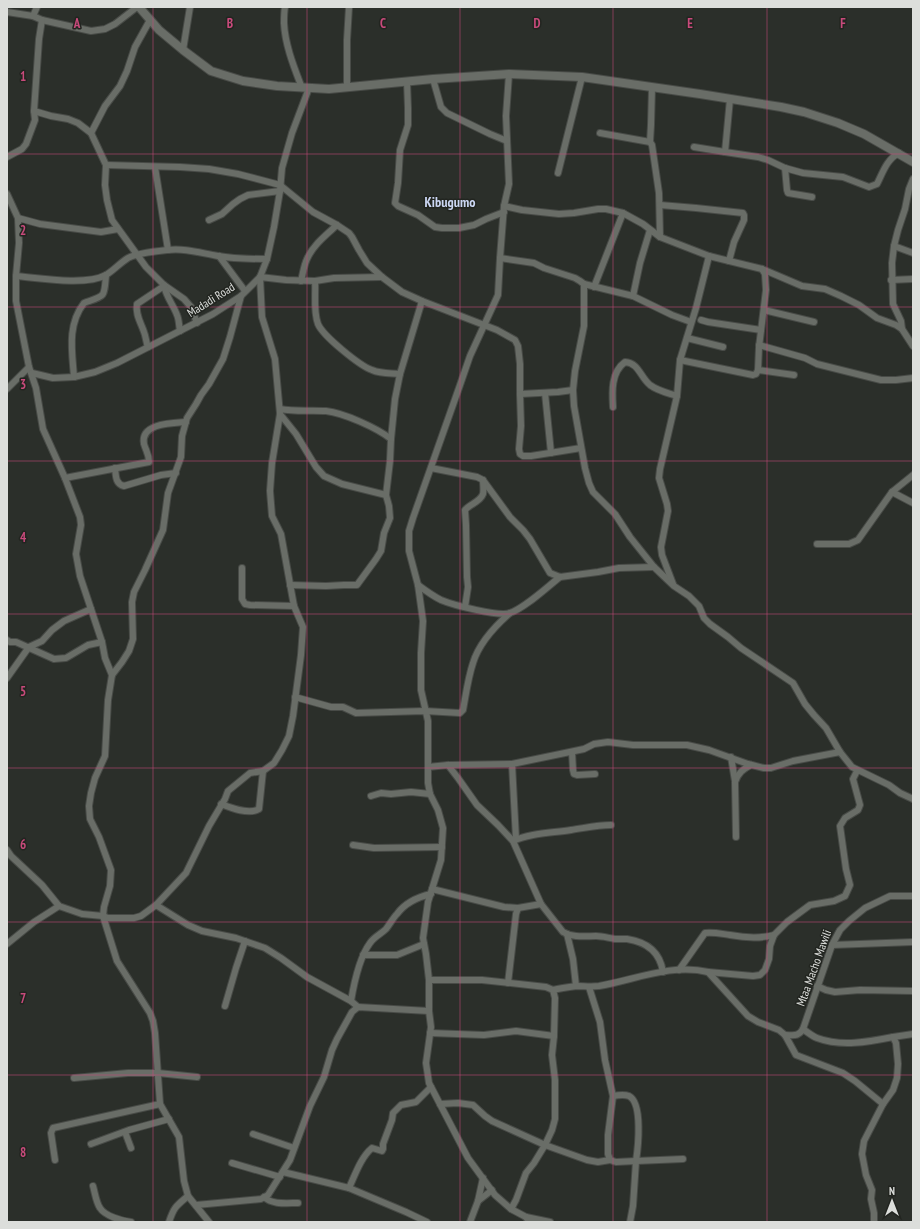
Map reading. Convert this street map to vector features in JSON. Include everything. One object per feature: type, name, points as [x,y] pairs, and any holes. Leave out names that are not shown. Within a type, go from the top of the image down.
[{"type":"main road","points":[[138,7],[159,30],[211,71],[243,81],[277,86],[329,89],[433,79],[509,74],[582,77],[781,107],[804,112],[838,123],[864,134],[913,162]]},
{"type":"street","points":[[33,16],[38,7]]},
{"type":"street","points":[[7,12],[33,16],[42,20],[91,31],[105,29],[115,24],[138,7]]},
{"type":"street","points":[[183,50],[190,7]]},
{"type":"street","points":[[285,7],[285,35],[293,65],[305,88]]},
{"type":"street","points":[[347,88],[349,7]]},
{"type":"street","points":[[7,157],[22,149],[26,144],[35,120],[34,111],[39,39],[42,20]]},
{"type":"street","points":[[91,133],[105,106],[120,86],[135,47],[150,20]]},
{"type":"street","points":[[509,74],[506,116],[509,184],[504,209],[498,295],[494,307],[484,324],[470,356],[409,531],[408,550],[418,585],[423,621],[421,690],[428,720],[428,783],[430,794],[438,810],[443,828],[441,860],[428,902],[423,938],[430,980],[429,1012],[431,1027],[426,1062],[431,1087],[468,1158],[492,1190],[511,1209],[527,1219],[550,1222]]},
{"type":"street","points":[[558,173],[582,77]]},
{"type":"street","points":[[433,79],[441,106],[447,113],[507,141]]},
{"type":"street","points":[[407,82],[408,125],[400,150],[395,203],[398,206],[418,215],[435,227],[460,228],[474,225],[504,209],[559,214],[606,209],[623,214],[643,224],[660,238],[709,256],[762,269],[802,286],[825,289],[841,296],[859,305],[878,318],[902,330],[913,346]]},
{"type":"street","points":[[652,87],[650,142],[654,151],[660,205],[660,238]]},
{"type":"street","name":"Madadi Road","points":[[30,370],[53,378],[74,377],[95,372],[196,323],[213,314],[243,294],[260,276],[267,259],[274,227],[282,168],[305,88]]},
{"type":"street","points":[[725,152],[730,99]]},
{"type":"street","points":[[34,111],[68,119],[78,123],[91,133],[106,165],[106,200],[112,220],[146,267],[164,285],[188,303],[191,307],[196,323]]},
{"type":"street","points":[[600,133],[650,142]]},
{"type":"street","points":[[694,147],[758,157],[785,168],[803,173],[843,177],[869,187],[877,184],[887,163],[899,153]]},
{"type":"street","points":[[106,165],[209,169],[238,174],[280,188],[312,212],[337,225],[352,237],[367,262],[402,292],[484,324],[510,336],[515,340],[518,346],[520,364],[520,454],[523,456],[531,456],[581,448]]},
{"type":"street","points":[[155,167],[168,250]]},
{"type":"street","points":[[785,168],[786,190],[788,193],[812,197]]},
{"type":"street","points":[[902,330],[901,322],[893,304],[891,280],[894,246],[913,179]]},
{"type":"street","points":[[209,220],[222,214],[240,199],[280,188]]},
{"type":"street","points":[[7,194],[18,218],[19,243],[16,276],[16,301],[30,370],[36,388],[43,429],[65,478],[80,517],[81,525],[76,554],[80,576],[102,642],[105,658],[112,675]]},
{"type":"street","points":[[660,205],[743,213],[744,220],[734,242],[729,261]]},
{"type":"street","points":[[594,287],[623,214]]},
{"type":"street","points":[[18,218],[40,224],[101,232],[118,229]]},
{"type":"street","points":[[301,281],[306,260],[310,253],[322,238],[337,225]]},
{"type":"street","points":[[633,296],[640,263],[650,230]]},
{"type":"street","points":[[894,246],[913,253]]},
{"type":"street","points":[[129,257],[132,248]]},
{"type":"street","points":[[16,276],[60,280],[97,278],[106,275],[129,257],[168,250],[188,249],[241,259],[267,259]]},
{"type":"street","points":[[209,1222],[188,1196],[184,1181],[179,1137],[160,1104],[157,1051],[153,1021],[150,1013],[117,961],[103,916],[104,906],[110,886],[110,870],[99,837],[90,819],[89,806],[93,782],[106,756],[108,700],[112,675],[129,651],[133,639],[132,602],[134,592],[163,530],[168,493],[182,457],[182,436],[187,418],[223,359],[243,294],[219,256]]},
{"type":"street","points":[[674,586],[662,555],[661,547],[668,511],[659,478],[677,396],[680,360],[696,308],[709,256]]},
{"type":"street","points":[[500,258],[534,263],[580,281],[584,284],[633,296],[672,316],[691,322]]},
{"type":"street","points":[[680,360],[753,375],[756,374],[758,370],[759,345],[766,285],[765,274],[762,269]]},
{"type":"street","points":[[74,377],[71,340],[72,326],[84,303],[102,297],[104,294],[106,275]]},
{"type":"street","points":[[7,850],[15,860],[42,885],[59,906],[82,914],[103,916],[112,919],[134,918],[141,916],[156,905],[186,873],[228,791],[250,773],[263,771],[274,763],[289,736],[302,655],[303,627],[294,606],[281,534],[272,516],[270,491],[272,463],[280,412],[275,359],[262,317],[260,276],[301,281],[315,281],[334,278],[382,276]]},
{"type":"street","points":[[891,280],[913,279]]},
{"type":"street","points":[[315,281],[316,316],[319,326],[339,348],[362,366],[383,373],[400,374]]},
{"type":"street","points":[[584,284],[584,326],[573,390],[581,448],[589,483],[593,492],[616,514],[630,537],[654,567],[674,586],[689,596],[699,606],[704,618],[710,624],[741,648],[793,683],[805,704],[826,728],[840,752],[852,767],[889,785],[900,793],[913,799]]},
{"type":"street","points":[[164,285],[165,292],[178,316],[180,331]]},
{"type":"street","points":[[148,347],[145,334],[137,315],[137,304],[164,285]]},
{"type":"street","points":[[290,585],[357,585],[381,551],[384,533],[390,518],[386,495],[395,399],[400,374],[422,301]]},
{"type":"street","points":[[764,310],[814,322]]},
{"type":"street","points":[[702,320],[761,330]]},
{"type":"street","points":[[687,338],[723,347]]},
{"type":"street","points":[[759,345],[805,358],[817,364],[881,380],[913,378]]},
{"type":"street","points":[[613,408],[612,388],[615,376],[620,365],[625,362],[630,362],[636,366],[644,379],[652,386],[677,396]]},
{"type":"street","points":[[7,389],[30,370]]},
{"type":"street","points":[[758,370],[794,375]]},
{"type":"street","points":[[520,394],[573,390]]},
{"type":"street","points":[[545,393],[551,453]]},
{"type":"street","points":[[280,412],[309,410],[329,411],[353,419],[385,434],[391,439]]},
{"type":"street","points":[[280,412],[296,434],[316,467],[324,476],[342,484],[386,495]]},
{"type":"street","points":[[65,478],[149,462],[149,456],[144,443],[145,434],[153,427],[168,423],[186,422]]},
{"type":"street","points":[[115,468],[117,482],[124,486],[176,473]]},
{"type":"street","points":[[431,468],[477,477],[484,480],[510,517],[524,530],[550,573],[560,577],[619,568],[654,567]]},
{"type":"street","points":[[817,544],[849,544],[858,540],[892,492],[913,475]]},
{"type":"street","points":[[465,607],[468,587],[465,510],[468,506],[482,497],[484,491],[484,480]]},
{"type":"street","points":[[892,492],[913,503]]},
{"type":"street","points":[[242,568],[242,599],[245,604],[294,606]]},
{"type":"street","points":[[295,696],[331,707],[343,707],[356,713],[377,711],[425,711],[460,713],[463,710],[473,663],[486,638],[510,613],[560,577]]},
{"type":"street","points":[[418,585],[443,601],[498,614],[510,613]]},
{"type":"street","points":[[7,678],[29,647],[42,641],[52,630],[64,621],[91,610]]},
{"type":"street","points":[[7,640],[29,647],[54,659],[66,658],[88,645],[102,642]]},
{"type":"street","points":[[428,767],[448,765],[512,764],[572,752],[584,749],[594,744],[608,742],[633,745],[687,745],[709,750],[764,768],[771,768],[793,761],[840,752]]},
{"type":"street","points":[[572,752],[574,774],[596,774]]},
{"type":"street","points":[[731,757],[735,782],[736,837]]},
{"type":"street","points":[[512,764],[514,840],[541,904],[563,932],[567,934],[582,936],[606,936],[636,941],[650,948],[661,963],[663,972]]},
{"type":"street","points":[[448,765],[477,805],[514,840]]},
{"type":"street","points":[[735,782],[736,777],[743,769],[752,765]]},
{"type":"street","points":[[221,804],[235,810],[256,811],[259,809],[263,771]]},
{"type":"street","points":[[430,980],[468,979],[508,982],[546,987],[553,990],[576,986],[589,987],[629,980],[653,973],[679,970],[699,970],[753,976],[760,975],[765,970],[769,959],[770,946],[774,935],[787,922],[810,905],[834,901],[845,896],[850,885],[846,869],[840,826],[845,818],[858,810],[860,805],[853,779],[858,771]]},
{"type":"street","points":[[371,796],[381,792],[391,794],[411,792],[430,794]]},
{"type":"street","points":[[514,840],[594,825],[611,825]]},
{"type":"street","points":[[354,845],[374,848],[442,847]]},
{"type":"street","points":[[351,1001],[354,985],[363,956],[371,942],[386,929],[398,912],[416,899],[431,892],[504,907],[518,908],[541,904]]},
{"type":"street","name":"Mtaa Macho Mawili","points":[[803,1029],[832,945],[840,930],[849,920],[866,908],[890,896],[913,896]]},
{"type":"street","points":[[156,905],[188,925],[202,931],[245,941],[265,948],[307,977],[351,1001],[358,1007],[429,1012]]},
{"type":"street","points":[[7,944],[34,922],[59,906]]},
{"type":"street","points":[[508,982],[518,908]]},
{"type":"street","points":[[679,970],[705,933],[748,938],[774,935]]},
{"type":"street","points":[[567,934],[576,986]]},
{"type":"street","points":[[225,1006],[245,941]]},
{"type":"street","points":[[832,945],[913,942]]},
{"type":"street","points":[[363,956],[397,955],[424,944]]},
{"type":"street","points":[[708,972],[748,1016],[758,1022],[779,1030],[785,1035],[796,1055],[843,1073],[855,1081],[882,1104]]},
{"type":"street","points":[[817,986],[835,992],[860,990],[913,991]]},
{"type":"street","points":[[589,987],[600,1022],[605,1060],[613,1096],[608,1134],[608,1154],[610,1160]]},
{"type":"street","points":[[511,1209],[526,1173],[545,1145],[555,1119],[555,1080],[552,1055],[555,998],[553,990]]},
{"type":"street","points":[[196,1205],[261,1199],[268,1195],[282,1174],[294,1148],[310,1106],[324,1077],[336,1039],[352,1012],[358,1007]]},
{"type":"street","points":[[785,1035],[800,1034],[803,1029],[816,1038],[830,1041],[866,1042],[913,1034]]},
{"type":"street","points":[[430,1033],[484,1035],[516,1032],[554,1036]]},
{"type":"street","points":[[874,1222],[871,1199],[872,1190],[866,1175],[862,1154],[864,1141],[882,1104],[893,1090],[897,1078],[898,1064],[896,1042],[892,1037]]},
{"type":"street","points":[[74,1078],[128,1073],[158,1073],[197,1077]]},
{"type":"street","points":[[349,1188],[368,1151],[372,1148],[382,1151],[393,1113],[401,1105],[416,1102],[431,1087]]},
{"type":"street","points":[[613,1096],[629,1096],[634,1100],[637,1108],[639,1138],[633,1206],[630,1222]]},
{"type":"street","points":[[440,1104],[458,1103],[473,1105],[492,1121],[545,1145],[593,1162],[610,1160],[616,1162],[683,1159]]},
{"type":"street","points":[[55,1160],[51,1133],[53,1128],[160,1104]]},
{"type":"street","points":[[92,1144],[155,1122],[169,1119]]},
{"type":"street","points":[[125,1132],[131,1148]]},
{"type":"street","points":[[253,1134],[294,1148]]},
{"type":"street","points":[[232,1163],[349,1188],[427,1222]]},
{"type":"street","points":[[470,1222],[478,1201],[483,1178]]},
{"type":"street","points":[[93,1186],[103,1212],[116,1218],[131,1222]]},
{"type":"street","points":[[478,1201],[492,1190]]},
{"type":"street","points":[[169,1222],[172,1213],[188,1196]]},
{"type":"street","points":[[264,1197],[268,1201],[272,1202],[298,1203]]},
{"type":"district","name":"Kibugumo","points":[[450,202]]}]
